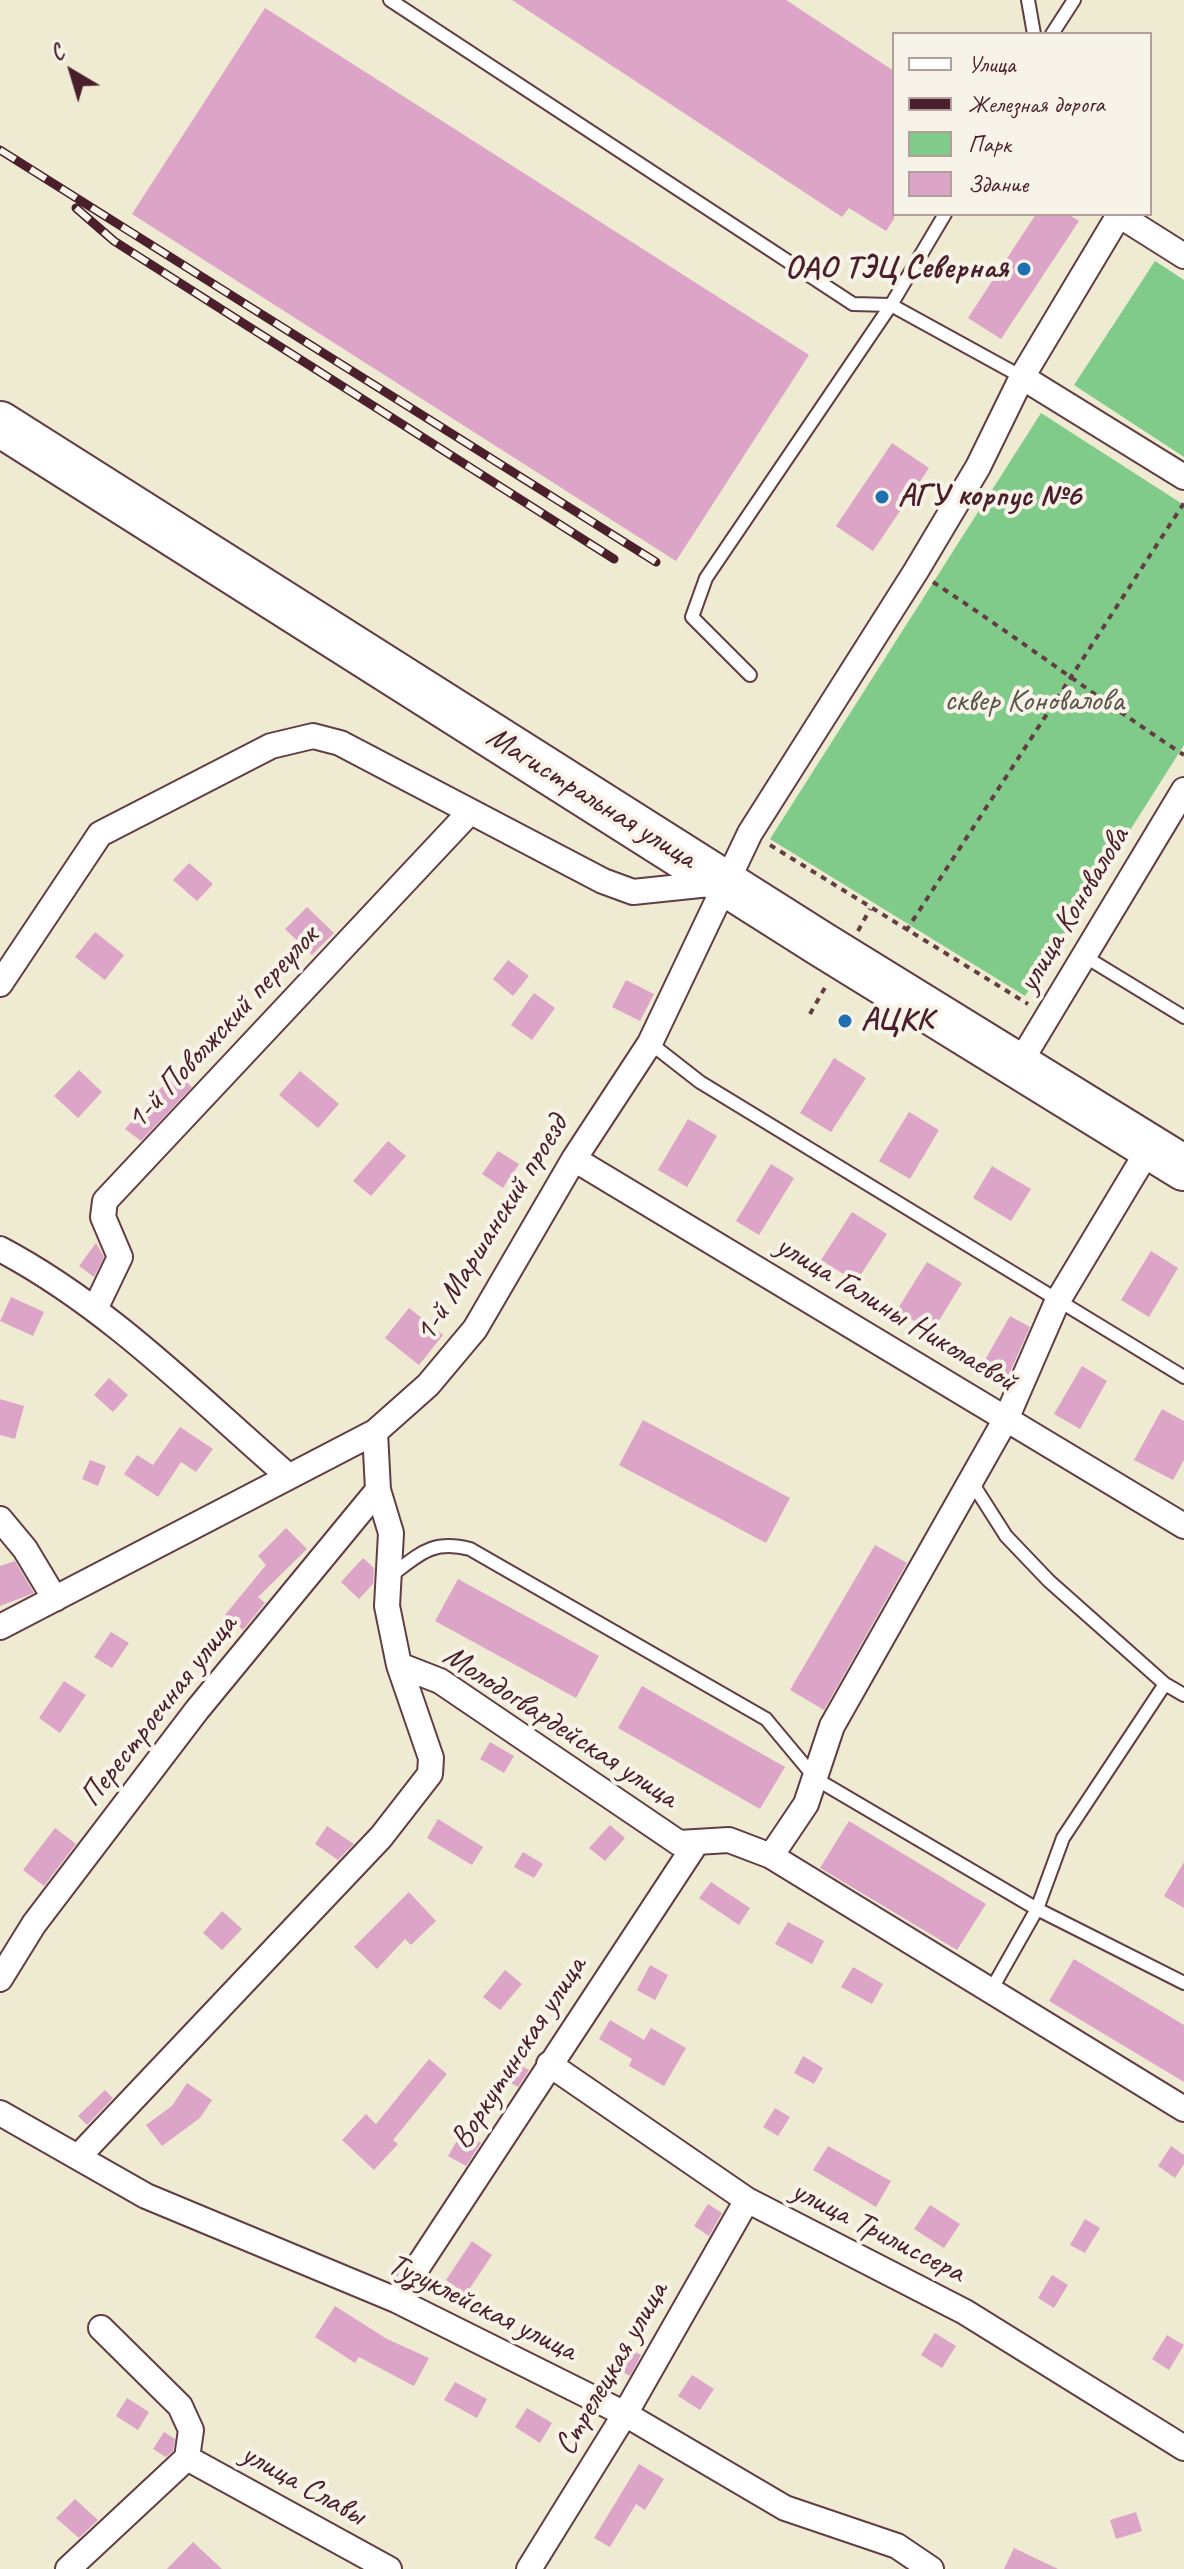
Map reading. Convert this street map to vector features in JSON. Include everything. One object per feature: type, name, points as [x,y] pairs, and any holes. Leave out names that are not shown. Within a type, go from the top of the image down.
[{"type":"highway","name":"Магистральная улица","points":[[0,424],[725,883],[1167,1157]]},
{"type":"street","name":"1-й Маршанский проезд","points":[[0,1627],[287,1475],[375,1432],[428,1385],[475,1329],[574,1159],[650,1043],[750,833],[978,467],[1022,377],[1117,216]]},
{"type":"street","points":[[1120,216],[1184,256]]},
{"type":"street","points":[[1022,377],[1184,477]]},
{"type":"street","points":[[0,984],[100,834],[271,746],[313,736],[340,743],[469,813],[603,881],[633,892],[725,883]]},
{"type":"street","name":"улица Коновалова","points":[[1019,1064],[1184,790]]},
{"type":"street","name":"1-й Поволжский переулок","points":[[95,1309],[120,1257],[103,1217],[105,1201],[469,813]]},
{"type":"street","points":[[771,1856],[806,1804],[832,1726],[1007,1417],[1057,1302],[1167,1157]]},
{"type":"street","name":"улица Галины Николаевой","points":[[574,1159],[1184,1526]]},
{"type":"street","points":[[0,1249],[35,1268],[95,1309],[287,1475]]},
{"type":"street","name":"Молодогвардейская улица","points":[[375,1432],[378,1490],[391,1533],[387,1606],[399,1665],[440,1681],[679,1843],[729,1840],[771,1856],[1184,2109]]},
{"type":"street","name":"Перестроечная улица","points":[[0,1979],[34,1924],[197,1710],[378,1490]]},
{"type":"street","points":[[0,1519],[25,1549],[55,1599]]},
{"type":"street","points":[[78,2157],[381,1837],[430,1774],[431,1758],[399,1665]]},
{"type":"street","name":"Воркутинская улица","points":[[396,2300],[697,1842]]},
{"type":"street","name":"улица Трилиссера","points":[[549,2064],[747,2200],[965,2312],[1184,2448]]},
{"type":"street","name":"Тузуклейская улица","points":[[0,2113],[146,2196],[396,2300],[625,2414],[785,2508],[897,2546],[931,2569]]},
{"type":"street","name":"Стрелецкая улица","points":[[529,2569],[625,2414],[747,2200]]},
{"type":"street","points":[[68,2569],[187,2458],[191,2430],[180,2406],[101,2328]]},
{"type":"street","name":"улица Славы","points":[[187,2458],[389,2569]]},
{"type":"lane","points":[[390,0],[853,304],[891,305],[1022,377]]},
{"type":"lane","points":[[1028,0],[1034,32]]},
{"type":"lane","points":[[1053,32],[1074,0]]},
{"type":"lane","points":[[750,675],[692,617],[706,578],[891,305],[944,216]]},
{"type":"lane","points":[[1084,956],[1184,1017]]},
{"type":"lane","points":[[650,1043],[700,1082],[1184,1377]]},
{"type":"lane","points":[[971,1480],[1006,1536],[1049,1581],[1165,1684],[1184,1695]]},
{"type":"lane","points":[[389,1577],[428,1548],[449,1544],[470,1549],[766,1719],[816,1779],[1037,1909],[1184,1983]]},
{"type":"lane","points":[[990,1992],[1037,1909],[1063,1838],[1165,1684]]},
{"type":"path","points":[[906,931],[1184,503]]},
{"type":"path","points":[[916,571],[1036,650],[1069,679],[1184,755]]},
{"type":"path","points":[[750,833],[1047,1016]]},
{"type":"green space","points":[[1155,261],[1184,280],[1184,457],[1074,385]]},
{"type":"green space","name":"сквер Коновалова","points":[[1041,413],[1184,505],[1184,745],[1025,996],[770,839]]},
{"type":"building","points":[[512,0],[786,0],[892,70],[894,219],[886,231],[849,208],[842,217]]},
{"type":"building","points":[[265,8],[809,355],[676,561],[132,214]]},
{"type":"building","name":"ОАО ТЭЦ Северная","points":[[1035,216],[1071,216],[1079,221],[1001,339],[968,318]]},
{"type":"building","name":"АГУ корпус №6","points":[[892,443],[929,468],[873,551],[836,526]]},
{"type":"building","points":[[189,863],[213,884],[197,901],[173,880]]},
{"type":"building","points":[[307,907],[334,933],[312,955],[285,929]]},
{"type":"building","points":[[95,932],[124,955],[105,980],[75,957]]},
{"type":"building","points":[[508,960],[529,976],[513,996],[493,979]]},
{"type":"building","points":[[626,980],[654,994],[640,1021],[612,1007]]},
{"type":"building","points":[[534,993],[555,1008],[532,1040],[511,1025]]},
{"type":"building","points":[[834,1058],[866,1078],[831,1132],[800,1113]]},
{"type":"building","points":[[79,1070],[102,1092],[78,1118],[54,1096]]},
{"type":"building","points":[[300,1071],[339,1104],[318,1128],[279,1095]]},
{"type":"building","points":[[175,1072],[192,1087],[141,1141],[125,1129]]},
{"type":"building","points":[[909,1112],[939,1130],[910,1179],[879,1161]]},
{"type":"building","points":[[688,1119],[717,1136],[687,1187],[658,1170]]},
{"type":"building","points":[[388,1141],[406,1156],[371,1196],[353,1181]]},
{"type":"building","points":[[498,1151],[519,1164],[503,1188],[482,1174]]},
{"type":"building","points":[[771,1164],[794,1178],[759,1235],[736,1221]]},
{"type":"building","points":[[992,1166],[1031,1189],[1011,1221],[973,1198]]},
{"type":"building","points":[[852,1212],[887,1234],[856,1282],[821,1260]]},
{"type":"building","points":[[96,1243],[104,1257],[94,1277],[79,1266]]},
{"type":"building","points":[[1151,1251],[1178,1268],[1149,1317],[1121,1300]]},
{"type":"building","points":[[927,1262],[962,1283],[932,1332],[897,1310]]},
{"type":"building","points":[[11,1297],[44,1312],[33,1336],[0,1321]]},
{"type":"building","points":[[409,1308],[443,1335],[419,1365],[385,1338]]},
{"type":"building","points":[[1010,1316],[1030,1327],[1006,1381],[981,1367]]},
{"type":"building","points":[[1082,1366],[1107,1381],[1080,1429],[1054,1414]]},
{"type":"building","points":[[109,1378],[128,1395],[113,1412],[94,1395]]},
{"type":"building","points":[[0,1399],[24,1406],[15,1439],[0,1435]]},
{"type":"building","points":[[1162,1409],[1184,1421],[1184,1460],[1173,1480],[1134,1460]]},
{"type":"building","points":[[643,1420],[790,1498],[766,1543],[619,1465]]},
{"type":"building","points":[[180,1427],[213,1449],[196,1472],[181,1462],[158,1497],[124,1474],[137,1455],[153,1465]]},
{"type":"building","points":[[90,1460],[106,1466],[98,1486],[82,1479]]},
{"type":"building","points":[[286,1528],[307,1549],[258,1597],[265,1603],[243,1630],[225,1615],[266,1565],[258,1556]]},
{"type":"building","points":[[875,1545],[907,1563],[824,1710],[790,1690]]},
{"type":"building","points":[[363,1558],[374,1568],[373,1584],[359,1599],[341,1582]]},
{"type":"building","points":[[15,1561],[34,1593],[0,1606],[0,1566]]},
{"type":"building","points":[[458,1579],[599,1656],[576,1698],[435,1621]]},
{"type":"building","points":[[111,1632],[129,1643],[112,1668],[94,1657]]},
{"type":"building","points":[[64,1681],[86,1695],[60,1733],[39,1718]]},
{"type":"building","points":[[642,1686],[785,1767],[760,1809],[618,1728]]},
{"type":"building","points":[[490,1742],[514,1756],[504,1773],[480,1759]]},
{"type":"building","points":[[438,1819],[483,1847],[472,1865],[427,1838]]},
{"type":"building","points":[[849,1821],[986,1904],[957,1950],[820,1868]]},
{"type":"building","points":[[610,1825],[625,1838],[605,1861],[589,1848]]},
{"type":"building","points":[[327,1826],[354,1844],[338,1860],[315,1844]]},
{"type":"building","points":[[55,1828],[76,1844],[44,1886],[23,1870]]},
{"type":"building","points":[[523,1852],[543,1864],[534,1878],[514,1867]]},
{"type":"building","points":[[1184,1862],[1184,1908],[1164,1896]]},
{"type":"building","points":[[711,1882],[750,1908],[739,1925],[699,1898]]},
{"type":"building","points":[[409,1892],[436,1921],[411,1945],[405,1939],[377,1969],[354,1947]]},
{"type":"building","points":[[222,1911],[242,1929],[222,1950],[203,1933]]},
{"type":"building","points":[[788,1922],[824,1941],[812,1964],[775,1944]]},
{"type":"building","points":[[1074,1959],[1184,2025],[1184,2082],[1049,2001]]},
{"type":"building","points":[[650,1965],[668,1975],[655,2000],[637,1990]]},
{"type":"building","points":[[853,1967],[883,1984],[872,2004],[841,1987]]},
{"type":"building","points":[[505,1970],[522,1984],[500,2010],[483,1997]]},
{"type":"building","points":[[610,2020],[644,2040],[651,2028],[686,2048],[664,2086],[629,2066],[632,2059],[599,2039]]},
{"type":"building","points":[[803,2056],[823,2068],[814,2084],[794,2073]]},
{"type":"building","points":[[429,2059],[447,2074],[393,2140],[398,2144],[374,2170],[342,2140],[366,2114],[376,2124]]},
{"type":"building","points":[[514,2062],[529,2070],[518,2087],[505,2080]]},
{"type":"building","points":[[187,2083],[212,2100],[200,2118],[162,2146],[146,2125],[172,2106]]},
{"type":"building","points":[[105,2090],[113,2098],[87,2125],[78,2116]]},
{"type":"building","points":[[775,2108],[790,2117],[778,2136],[763,2127]]},
{"type":"building","points":[[462,2132],[481,2143],[466,2166],[448,2156]]},
{"type":"building","points":[[828,2146],[891,2181],[876,2207],[813,2170]]},
{"type":"building","points":[[1171,2146],[1184,2155],[1184,2164],[1175,2178],[1158,2166]]},
{"type":"building","points":[[708,2204],[722,2213],[709,2236],[694,2226]]},
{"type":"building","points":[[930,2205],[960,2224],[944,2248],[914,2229]]},
{"type":"building","points":[[1085,2219],[1100,2228],[1085,2253],[1070,2245]]},
{"type":"building","points":[[472,2241],[492,2255],[466,2294],[446,2280]]},
{"type":"building","points":[[1052,2275],[1068,2285],[1054,2308],[1038,2298]]},
{"type":"building","points":[[335,2306],[387,2339],[429,2358],[414,2386],[359,2357],[355,2363],[315,2337]]},
{"type":"building","points":[[935,2333],[956,2346],[942,2368],[921,2355]]},
{"type":"building","points":[[1167,2335],[1184,2345],[1169,2370],[1152,2359]]},
{"type":"building","points":[[623,2346],[641,2355],[630,2376],[612,2366]]},
{"type":"building","points":[[692,2375],[714,2389],[700,2410],[678,2396]]},
{"type":"building","points":[[455,2382],[487,2399],[477,2418],[444,2400]]},
{"type":"building","points":[[127,2398],[149,2412],[138,2430],[116,2416]]},
{"type":"building","points":[[527,2408],[552,2423],[540,2443],[515,2427]]},
{"type":"building","points":[[164,2432],[175,2439],[173,2451],[166,2457],[153,2449]]},
{"type":"building","points":[[639,2464],[664,2479],[645,2510],[636,2504],[610,2547],[594,2538]]},
{"type":"building","points":[[75,2499],[98,2520],[79,2538],[56,2518]]},
{"type":"building","points":[[1136,2512],[1142,2531],[1116,2539],[1110,2520]]},
{"type":"building","points":[[193,2542],[222,2569],[167,2569]]},
{"type":"building","points":[[1014,2548],[1058,2569],[1004,2569]]},
{"type":"railway","points":[[0,150],[656,562]]},
{"type":"railway","points":[[76,208],[114,241],[614,559]]},
{"type":"place","name":"ОАО ТЭЦ Северная","points":[[1024,269]]},
{"type":"place","name":"АГУ корпус №6","points":[[882,497]]},
{"type":"place","name":"АЦКК","points":[[845,1021]]}]
